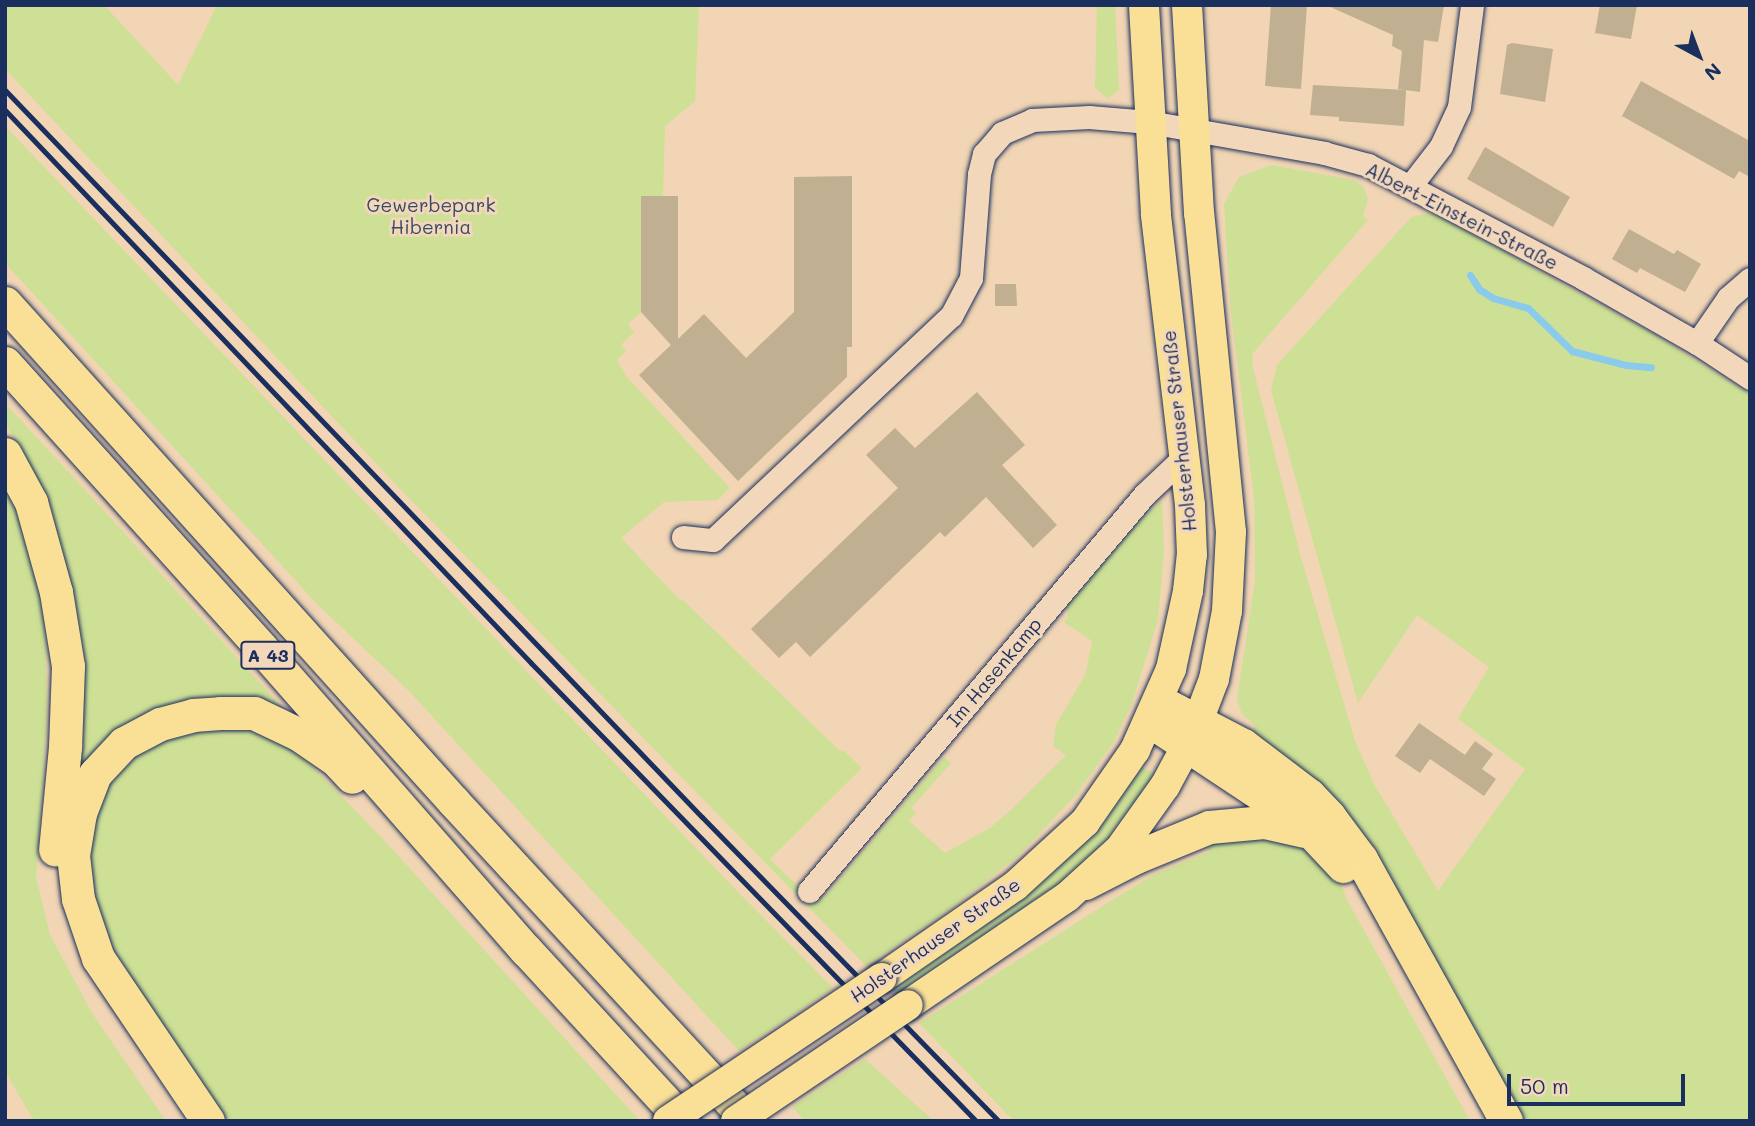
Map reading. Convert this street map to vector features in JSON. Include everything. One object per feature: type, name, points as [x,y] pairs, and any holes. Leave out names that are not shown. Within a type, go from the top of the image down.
[{"type":"highway","name":"A 43","points":[[5,303],[445,792],[748,1121]]},
{"type":"highway","name":"A 43","points":[[5,363],[263,650],[526,950],[683,1121]]},
{"type":"highway","points":[[5,454],[31,502],[56,592],[68,666],[65,747],[54,878],[73,945],[102,998],[186,1121]]},
{"type":"highway","points":[[1154,711],[1193,733],[1313,834],[1346,871],[1488,1121]]},
{"type":"highway","points":[[208,1121],[98,958],[78,899],[73,855],[80,813],[96,774],[124,743],[160,724],[193,715],[220,713],[254,713],[298,734],[336,760],[482,920],[526,950]]},
{"type":"highway","points":[[1193,733],[1233,739],[1310,795],[1340,830],[1410,943],[1506,1121]]},
{"type":"highway","points":[[1086,883],[1136,857],[1209,827],[1264,822],[1313,834]]},
{"type":"main road","name":"Holsterhauser Straße","points":[[668,1121],[986,907],[1056,851],[1106,795],[1154,711],[1182,625],[1191,567],[1190,505],[1156,214],[1143,5]]},
{"type":"main road","name":"Holsterhauser Straße","points":[[736,1121],[1086,883],[1140,822],[1193,733],[1222,644],[1231,570],[1231,533],[1199,213],[1187,5]]},
{"type":"street","points":[[1411,185],[1441,146],[1459,107],[1472,5]]},
{"type":"street","name":"Albert-Einstein-Straße","points":[[684,537],[713,540],[951,316],[971,278],[979,174],[984,154],[997,138],[1032,120],[1089,117],[1149,122],[1324,152],[1368,165],[1411,185],[1697,343],[1750,378]]},
{"type":"street","points":[[1697,343],[1728,298],[1750,279]]},
{"type":"street","name":"Im Hasenkamp","points":[[809,891],[1145,494],[1183,458]]},
{"type":"green space","name":"Gewerbepark Hibernia","points":[[5,5],[104,5],[178,85],[217,5],[699,5],[695,101],[665,126],[663,196],[641,196],[641,312],[628,324],[634,332],[621,345],[626,351],[617,360],[626,376],[730,488],[717,500],[664,502],[621,538],[680,600],[682,599],[841,752],[843,750],[862,768],[770,859],[809,897],[824,897],[944,757],[951,763],[911,808],[916,812],[909,821],[945,853],[990,828],[1013,808],[1066,755],[1053,746],[1056,725],[1086,673],[1092,641],[1064,622],[1068,617],[1067,606],[1141,518],[1162,501],[1164,550],[1158,620],[1132,703],[1113,743],[1075,796],[1018,856],[953,907],[866,966],[404,493],[5,69]]},
{"type":"green space","points":[[1097,5],[1115,5],[1119,90],[1108,99],[1095,88]]},
{"type":"green space","points":[[5,126],[833,988],[739,1051],[410,692],[317,604],[5,263]]},
{"type":"green space","points":[[1272,165],[1354,180],[1363,186],[1368,199],[1363,216],[1368,220],[1253,353],[1252,364],[1300,554],[1355,741],[1374,784],[1438,891],[1525,769],[1458,719],[1489,667],[1417,615],[1358,703],[1271,390],[1277,365],[1406,223],[1412,217],[1428,213],[1439,216],[1652,333],[1750,394],[1750,1121],[1525,1121],[1397,891],[1250,736],[1255,726],[1242,714],[1237,699],[1255,580],[1254,499],[1230,304],[1224,204],[1239,177]]},
{"type":"green space","points":[[5,403],[287,713],[243,700],[80,775],[72,747],[25,458],[5,423]]},
{"type":"green space","points":[[5,482],[24,531],[41,601],[46,642],[47,718],[36,877],[50,935],[92,1013],[166,1121],[34,1121],[5,1071]]},
{"type":"green space","points":[[227,726],[273,738],[305,759],[382,838],[639,1120],[226,1121],[119,961],[96,910],[88,869],[91,825],[104,790],[118,771],[145,748],[177,732]]},
{"type":"green space","points":[[1140,766],[1157,775],[1096,854],[1066,881],[900,997],[890,987]]},
{"type":"green space","points":[[1257,834],[1307,846],[1339,876],[1346,898],[1470,1121],[1014,1121],[919,1023],[1157,873],[1209,852],[1205,841]]},
{"type":"green space","points":[[865,1059],[934,1121],[805,1121],[792,1107]]},
{"type":"building","points":[[1271,5],[1307,5],[1301,89],[1265,86]]},
{"type":"building","points":[[1326,5],[1444,5],[1438,42],[1424,40],[1420,92],[1398,89],[1402,51],[1392,46],[1393,35]]},
{"type":"building","points":[[1600,5],[1637,5],[1631,39],[1595,33]]},
{"type":"building","points":[[1512,43],[1553,49],[1545,102],[1500,94],[1507,45]]},
{"type":"building","points":[[1641,81],[1750,141],[1750,177],[1739,171],[1734,179],[1622,116]]},
{"type":"building","points":[[1313,85],[1406,90],[1404,126],[1339,121],[1339,117],[1310,115]]},
{"type":"building","points":[[1485,147],[1570,197],[1553,227],[1467,179]]},
{"type":"building","points":[[852,176],[852,347],[847,347],[847,377],[738,481],[639,375],[671,345],[641,312],[641,196],[678,196],[678,339],[704,314],[746,358],[794,312],[794,177]]},
{"type":"building","points":[[1629,229],[1674,254],[1677,250],[1701,264],[1685,292],[1640,268],[1637,273],[1612,259]]},
{"type":"building","points":[[995,284],[1016,284],[1017,306],[995,306]]},
{"type":"building","points":[[977,392],[1025,445],[1002,465],[1057,525],[1033,548],[986,497],[945,537],[940,532],[810,657],[796,642],[779,658],[751,629],[898,488],[866,455],[895,428],[915,448]]},
{"type":"building","points":[[1419,723],[1465,755],[1475,741],[1493,754],[1482,769],[1496,779],[1484,796],[1430,759],[1420,773],[1395,756]]},
{"type":"waterway","points":[[1470,275],[1479,289],[1493,298],[1528,308],[1572,351],[1626,365],[1651,367]]},
{"type":"railway","points":[[5,90],[702,817],[999,1121]]},
{"type":"railway","points":[[5,110],[531,663],[976,1121]]}]
